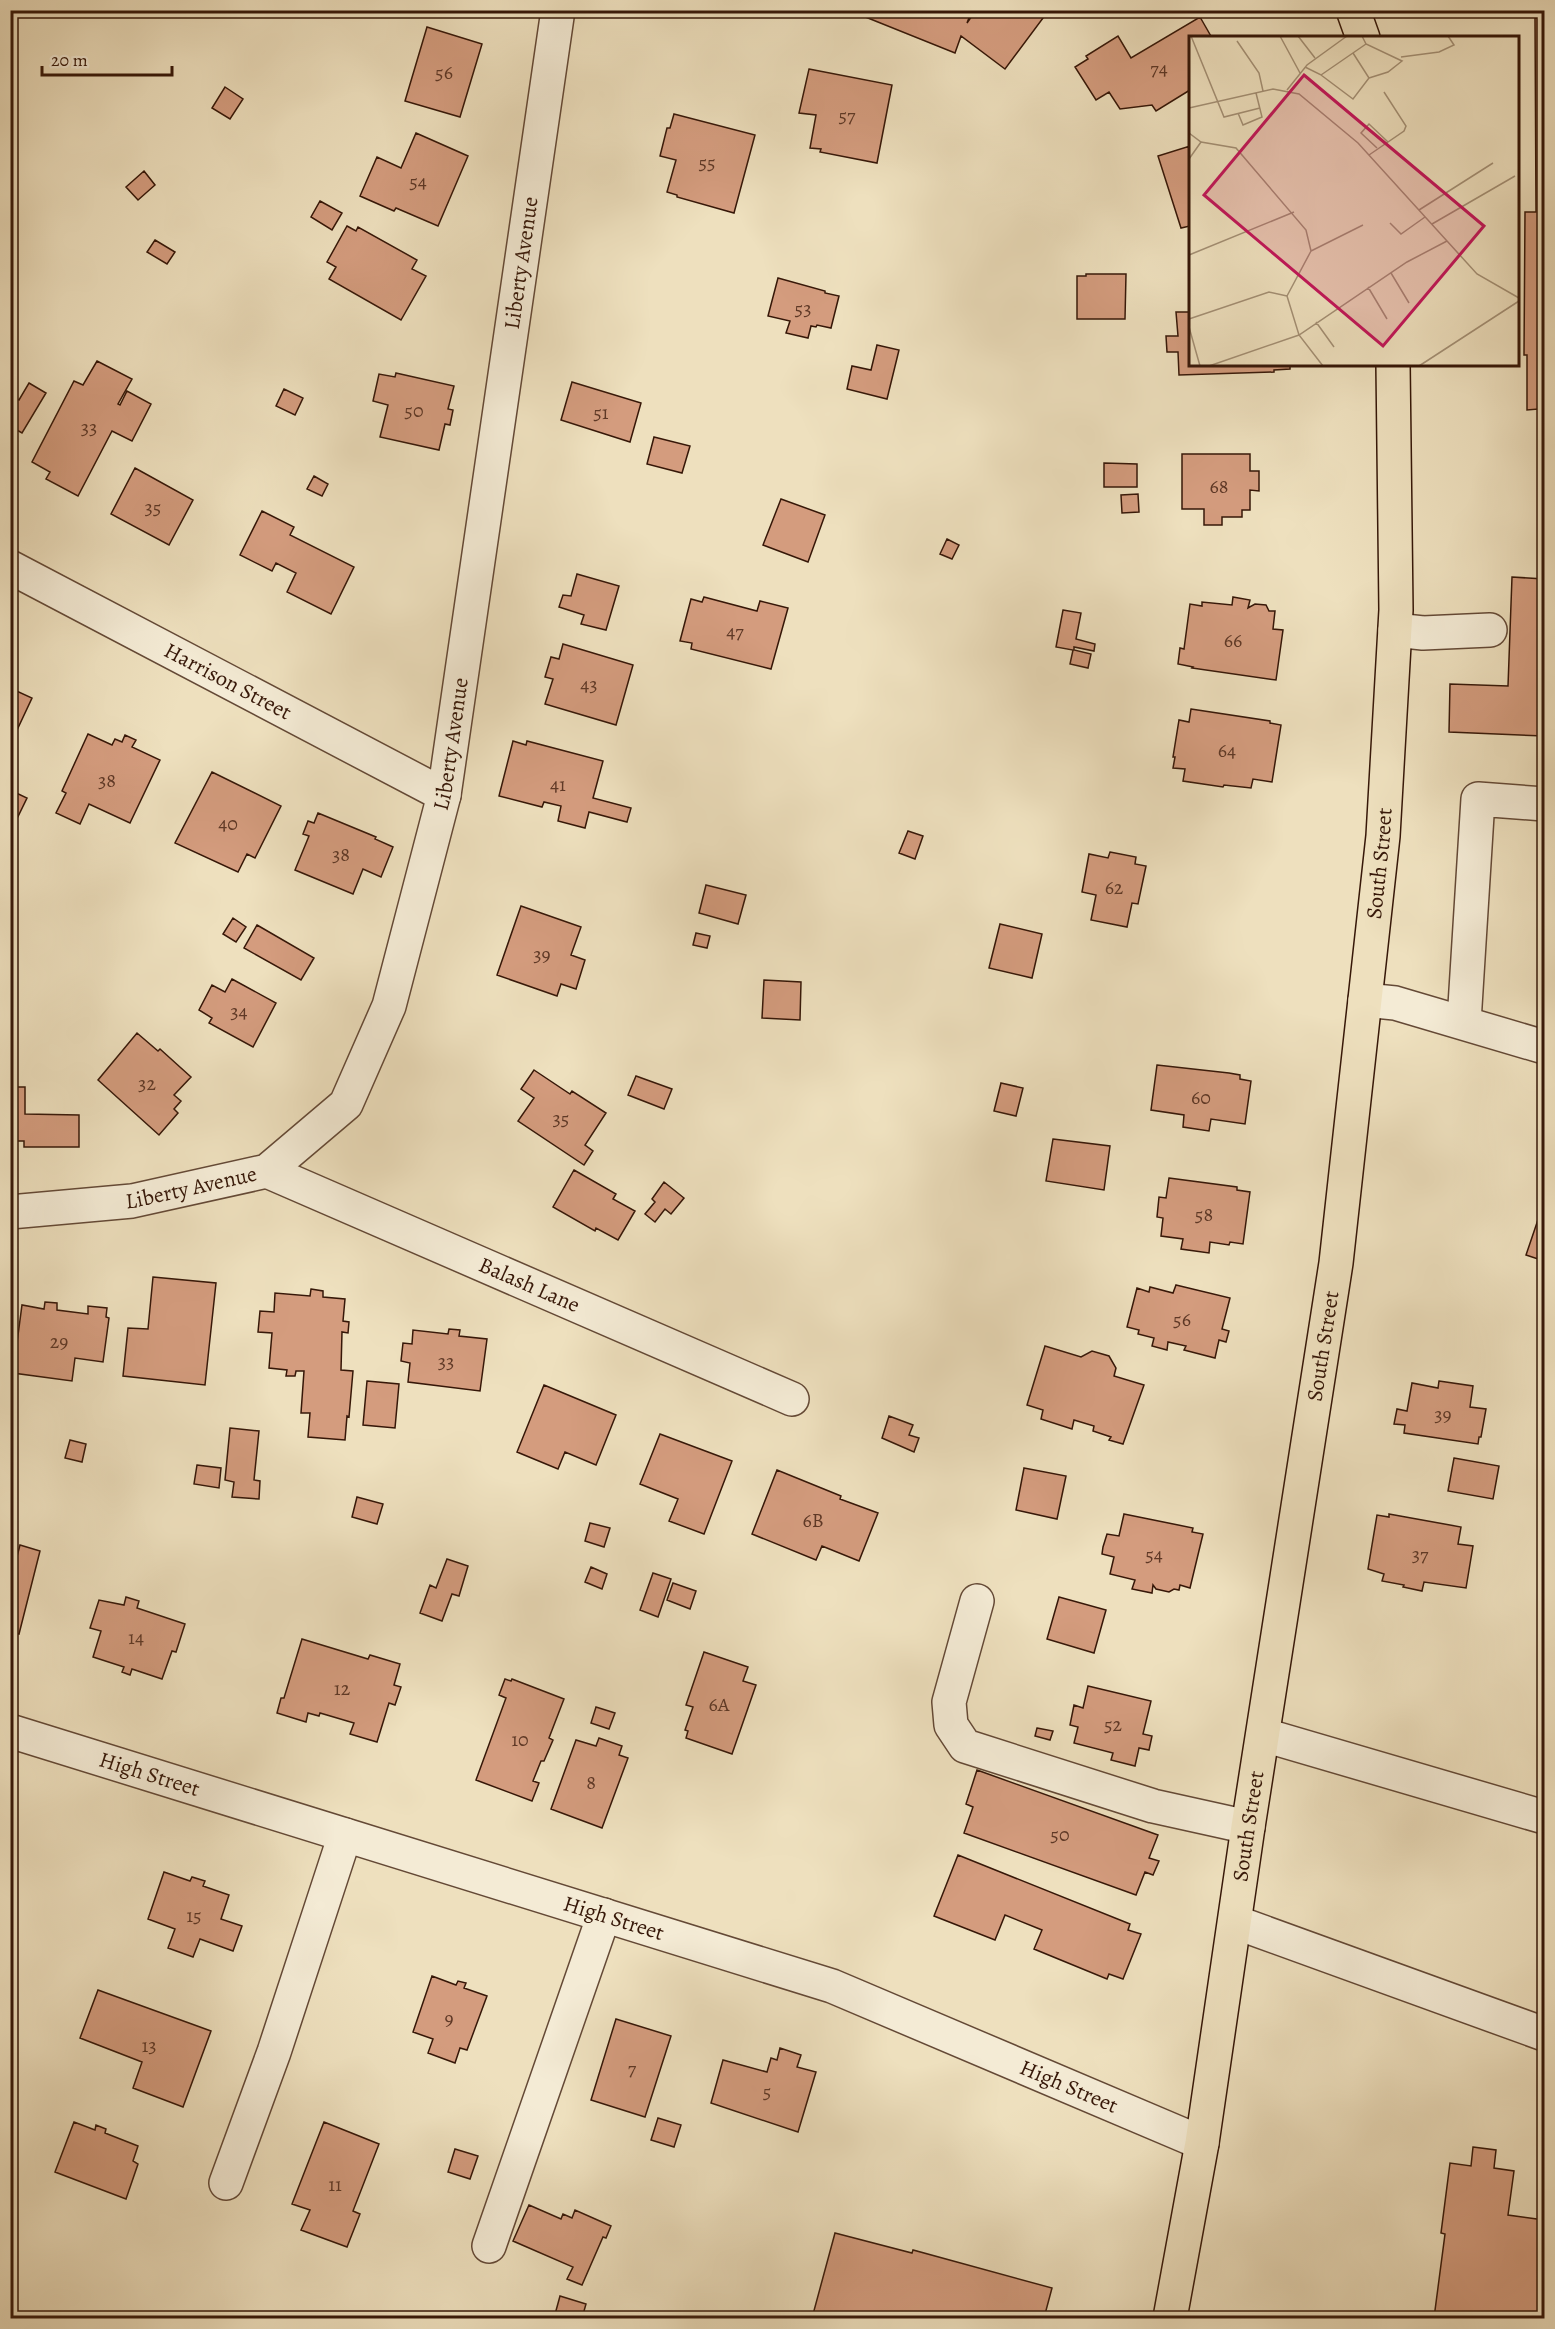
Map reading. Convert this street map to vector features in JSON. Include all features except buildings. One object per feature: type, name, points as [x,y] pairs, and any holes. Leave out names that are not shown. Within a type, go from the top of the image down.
[{"type":"main road","points":[[1353,10],[1362,36]]},
{"type":"main road","name":"South Street","points":[[1170,2319],[1202,2143],[1248,1827],[1334,1274],[1383,836],[1396,610],[1393,366]]},
{"type":"street","name":"Liberty Avenue","points":[[10,1212],[132,1201],[267,1171],[346,1104],[389,1006],[444,795],[558,10]]},
{"type":"street","name":"Harrison Street","points":[[10,567],[444,795]]},
{"type":"street","points":[[1395,630],[1423,633],[1490,630]]},
{"type":"street","points":[[1464,1022],[1478,799],[1545,804]]},
{"type":"street","points":[[1365,1000],[1395,1003],[1545,1047]]},
{"type":"street","name":"Balash Lane","points":[[267,1171],[792,1399]]},
{"type":"street","points":[[977,1600],[949,1702],[951,1725],[965,1746],[1153,1806],[1248,1827]]},
{"type":"street","name":"High Street","points":[[10,1731],[832,1986],[1202,2143]]},
{"type":"street","points":[[1264,1735],[1545,1817]]},
{"type":"street","points":[[226,2183],[274,2052],[345,1835]]},
{"type":"street","points":[[489,2246],[604,1915]]},
{"type":"street","points":[[1235,1922],[1545,2034]]}]
